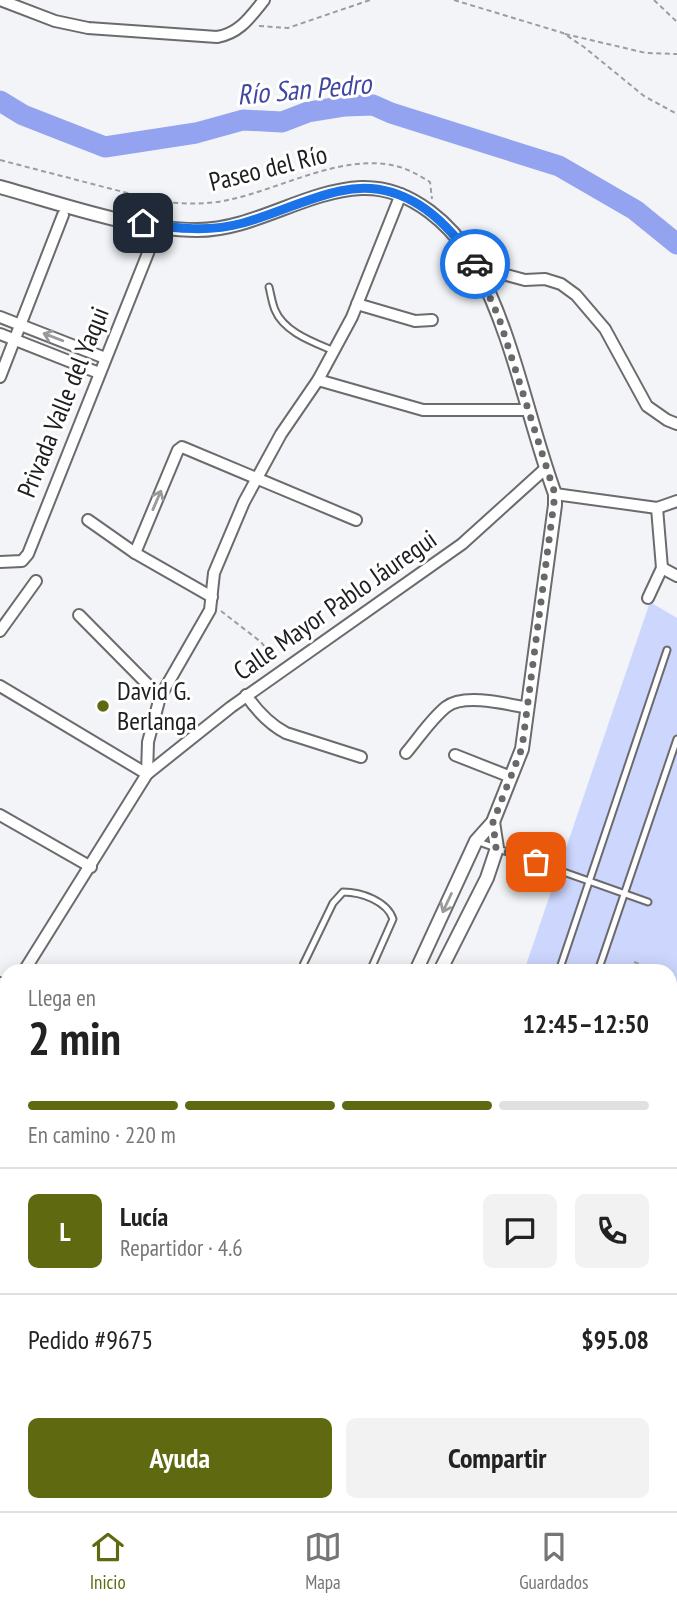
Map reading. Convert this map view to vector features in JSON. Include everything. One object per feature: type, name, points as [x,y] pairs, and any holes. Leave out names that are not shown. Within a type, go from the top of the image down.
[{"type":"street","points":[[0,0],[55,21],[88,28],[217,37],[232,34],[244,25],[264,0]]},
{"type":"street","points":[[0,187],[127,221],[197,230],[244,222],[341,190],[379,188],[401,194],[433,214],[465,248],[477,267],[499,318],[555,494],[522,748],[493,822],[476,841],[419,964]]},
{"type":"street","points":[[29,964],[91,867],[146,774],[148,742],[160,697],[212,600],[214,573],[256,477],[334,351],[357,304],[401,194]]},
{"type":"street","points":[[0,377],[63,215]]},
{"type":"street","name":"Privada Valle del Yaqui","points":[[0,562],[22,561],[27,554],[153,238]]},
{"type":"street","points":[[477,267],[525,280],[545,279],[561,284],[576,295],[605,329],[648,406],[677,424]]},
{"type":"street","points":[[357,304],[415,321],[432,320]]},
{"type":"street","points":[[0,317],[105,358]]},
{"type":"street","points":[[0,334],[99,373]]},
{"type":"street","points":[[318,380],[423,410],[528,410]]},
{"type":"street","points":[[135,553],[180,447],[356,520]]},
{"type":"street","name":"Calle Mayor Pablo Jáuregui","points":[[146,774],[246,695],[462,544],[546,468]]},
{"type":"street","points":[[555,494],[657,508],[677,501]]},
{"type":"street","points":[[648,598],[662,568],[657,508]]},
{"type":"street","points":[[88,520],[135,553],[212,600]]},
{"type":"street","points":[[662,568],[677,576]]},
{"type":"street","points":[[0,631],[36,581]]},
{"type":"street","points":[[79,615],[160,697]]},
{"type":"street","points":[[0,687],[146,774]]},
{"type":"street","points":[[246,695],[257,710],[275,727],[286,733],[361,757]]},
{"type":"street","points":[[406,753],[446,707],[461,700],[497,702],[528,708]]},
{"type":"street","points":[[455,755],[511,777]]},
{"type":"street","points":[[0,815],[91,867]]},
{"type":"street","points":[[444,964],[487,878],[496,848],[493,822]]},
{"type":"lane","points":[[269,288],[275,311],[286,325],[302,337],[334,351]]},
{"type":"lane","points":[[561,964],[667,650]]},
{"type":"lane","points":[[600,964],[677,739]]},
{"type":"lane","points":[[476,841],[648,902]]},
{"type":"lane","points":[[303,964],[333,903],[343,892],[352,892],[381,903],[390,911],[393,919],[373,964]]},
{"type":"path","points":[[244,25],[288,28],[370,0]]},
{"type":"path","points":[[454,0],[563,33],[646,53],[677,54]]},
{"type":"path","points":[[654,0],[677,22]]},
{"type":"path","points":[[563,33],[644,96],[677,114]]},
{"type":"path","name":"Paseo del Río","points":[[0,160],[158,201],[183,204],[226,201],[331,169],[360,163],[397,166],[430,183],[433,214]]},
{"type":"path","points":[[212,600],[261,642],[283,671]]},
{"type":"path","points":[[634,962],[638,964]]},
{"type":"shaded area","points":[[650,602],[677,618],[677,964],[526,964]]},
{"type":"waterway","name":"Río San Pedro","points":[[0,101],[23,115],[105,147],[196,133],[243,120],[282,122],[308,112],[373,105],[559,166],[635,210],[677,244]]},
{"type":"way so far","points":[[475,264],[499,318],[555,494],[522,748],[493,822],[496,848],[536,862]]},
{"type":"place","name":"David G. Berlanga","points":[[103,706]]},
{"type":"route","points":[[143,223],[197,230],[220,228],[341,190],[379,188],[401,194],[433,214],[465,248],[475,264]]}]
